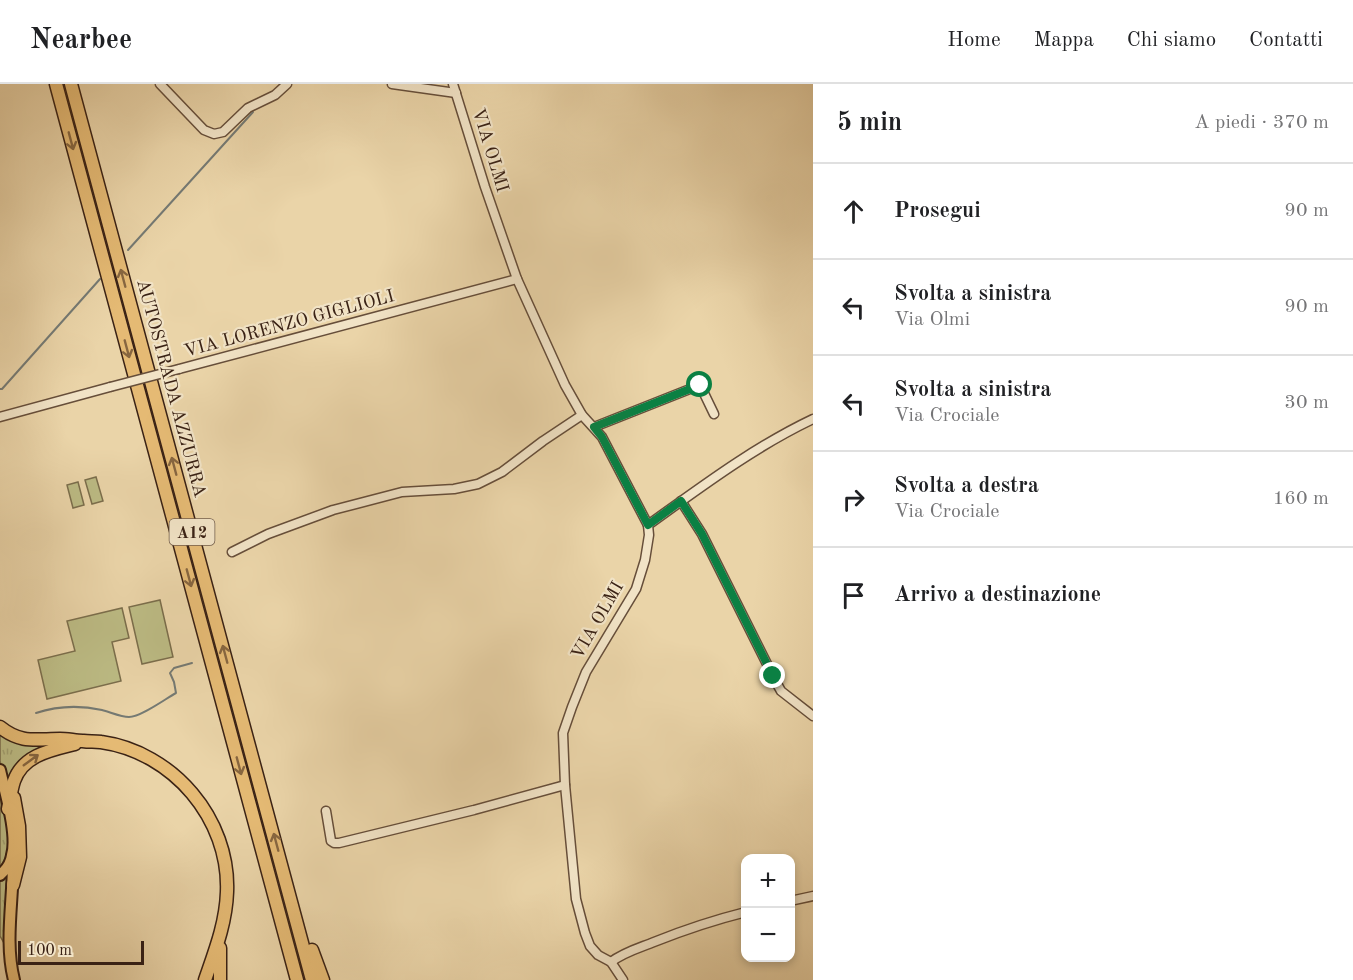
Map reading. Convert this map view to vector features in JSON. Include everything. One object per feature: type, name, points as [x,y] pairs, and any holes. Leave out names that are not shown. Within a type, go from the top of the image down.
[{"type":"highway","name":"AUTOSTRADA AZZURRA","points":[[56,84],[297,980]]},
{"type":"highway","name":"AUTOSTRADA AZZURRA","points":[[70,84],[312,980]]},
{"type":"highway","points":[[0,718],[5,724],[21,732],[59,734],[84,741]]},
{"type":"highway","points":[[0,727],[10,735],[28,740],[63,739],[100,742],[140,753],[177,777],[197,798],[217,836],[226,864],[227,894],[224,921],[205,980]]},
{"type":"highway","points":[[8,809],[14,780],[20,768],[33,757],[52,749],[84,741]]},
{"type":"highway","points":[[12,788],[19,826],[20,857],[13,885]]},
{"type":"highway","points":[[286,879],[323,980]]},
{"type":"highway","points":[[220,934],[220,980]]},
{"type":"main road","points":[[0,770],[13,841],[10,964]]},
{"type":"main road","points":[[0,876],[13,855]]},
{"type":"main road","points":[[0,946],[10,964],[14,980]]},
{"type":"street","points":[[160,84],[204,130],[214,134],[223,132],[248,108],[275,95],[287,84]]},
{"type":"street","points":[[392,84],[455,88]]},
{"type":"street","name":"VIA OLMI","points":[[455,88],[485,187],[517,279],[565,385],[582,415],[602,437],[648,525],[649,535],[645,560],[636,589],[586,672],[563,733],[565,785],[576,899],[590,946],[598,955],[611,962],[624,980]]},
{"type":"street","name":"VIA LORENZO GIGLIOLI","points":[[0,417],[517,279]]},
{"type":"street","points":[[594,427],[700,385],[714,414]]},
{"type":"street","points":[[232,552],[267,534],[344,507],[402,492],[453,489],[478,484],[502,472],[582,415]]},
{"type":"street","points":[[648,525],[761,447],[813,419]]},
{"type":"street","points":[[681,501],[702,534],[776,682],[781,690],[813,716]]},
{"type":"street","points":[[326,811],[331,841],[339,843],[565,785]]},
{"type":"street","points":[[795,901],[813,896]]},
{"type":"street","points":[[611,962],[621,955],[676,934],[741,913]]},
{"type":"green space","points":[[96,477],[103,501],[92,504],[85,480]]},
{"type":"green space","points":[[78,482],[84,505],[73,508],[67,485]]},
{"type":"green space","points":[[160,600],[173,657],[142,664],[129,607]]},
{"type":"green space","points":[[122,608],[129,638],[112,642],[121,681],[47,699],[38,660],[75,651],[67,621]]},
{"type":"green space","points":[[0,733],[47,746],[8,781],[4,779],[0,761]]},
{"type":"green space","points":[[0,788],[8,839],[5,859],[0,868]]},
{"type":"green space","points":[[9,874],[4,943],[0,936],[0,881]]},
{"type":"waterway","points":[[128,250],[253,112]]},
{"type":"waterway","points":[[0,389],[100,279]]},
{"type":"waterway","points":[[36,713],[77,707],[93,708],[126,717],[134,716],[176,693],[170,673],[174,668],[192,663]]},
{"type":"route","points":[[700,385],[594,427],[602,437],[648,525],[681,501],[702,534],[773,676]]}]
